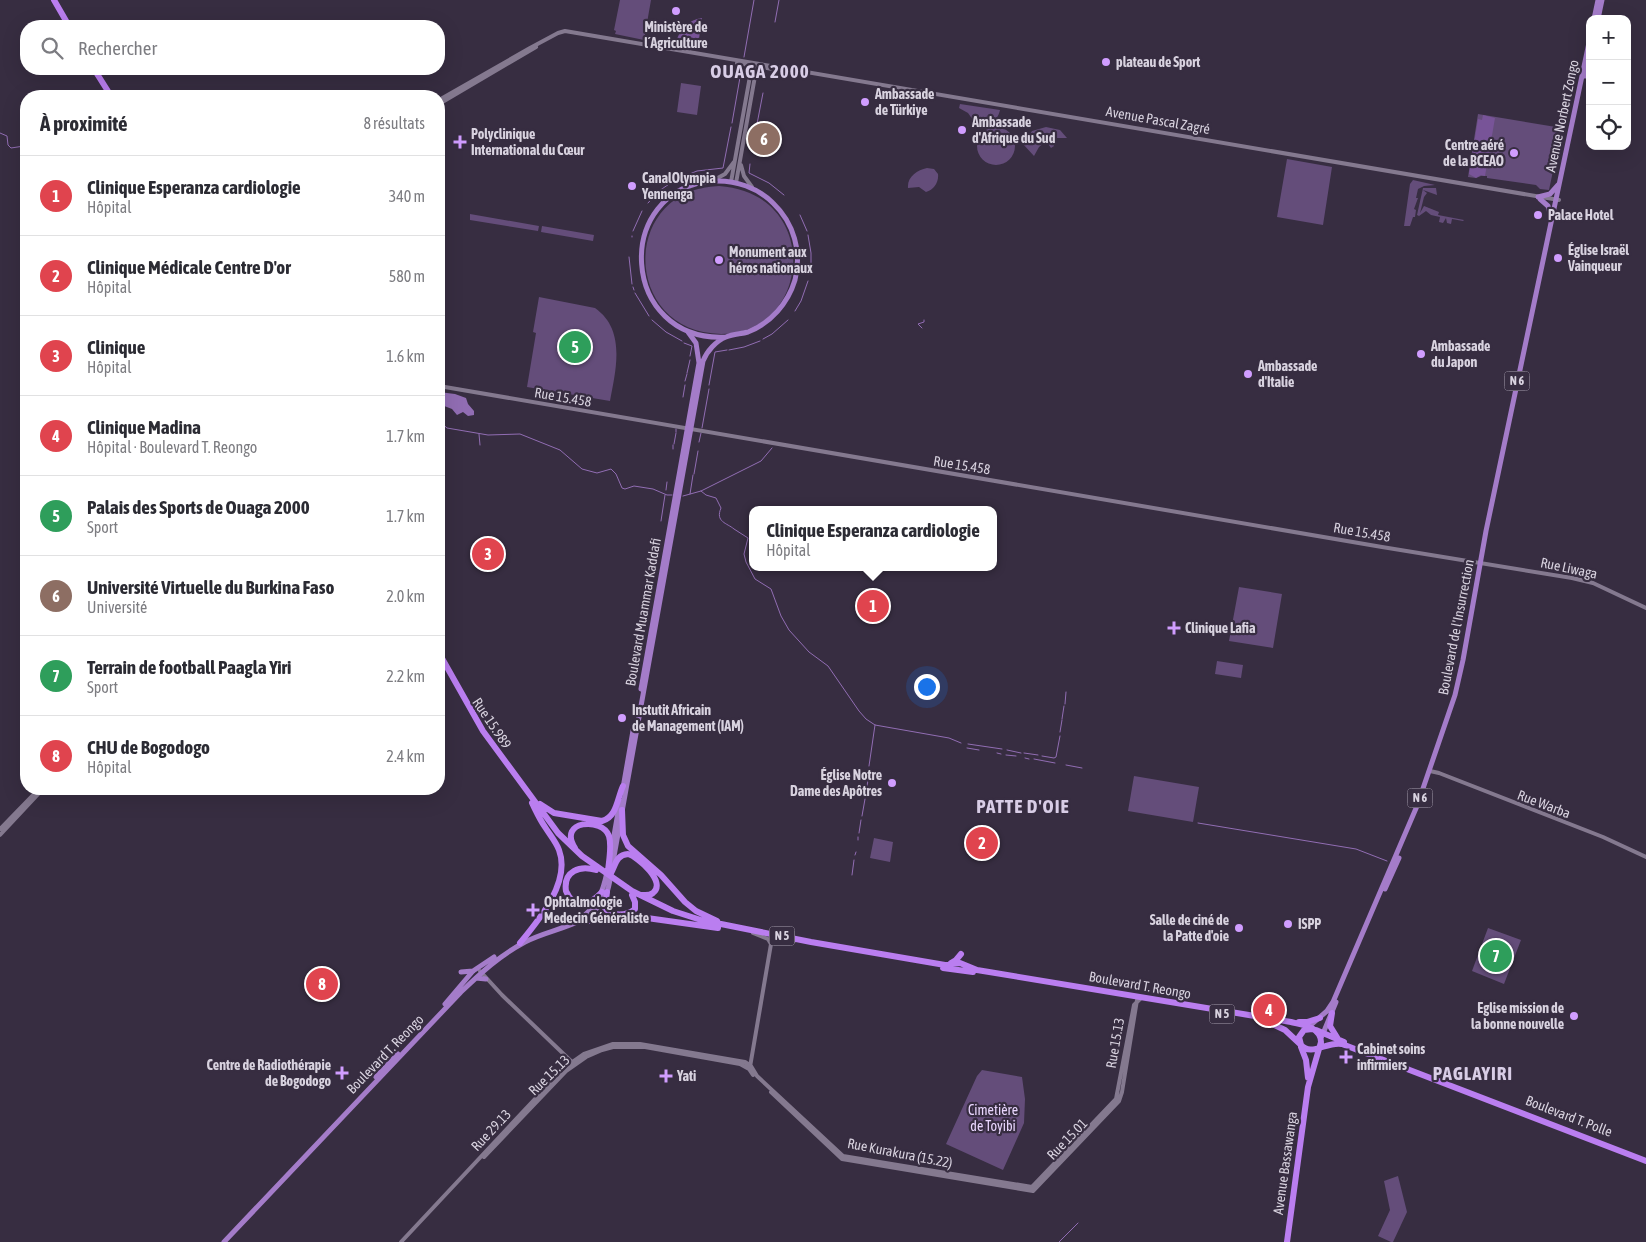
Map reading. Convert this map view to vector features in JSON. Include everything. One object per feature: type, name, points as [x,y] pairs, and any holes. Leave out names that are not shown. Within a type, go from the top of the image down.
[{"type":"highway","points":[[56,0],[68,20]]},
{"type":"highway","points":[[100,75],[108,90]]},
{"type":"highway","name":"N 5","points":[[445,664],[487,737],[497,743],[550,828],[567,848],[604,872]]},
{"type":"highway","name":"Rue 15.989","points":[[445,669],[474,722],[531,797]]},
{"type":"highway","points":[[531,797],[544,808],[554,813],[602,821],[608,819],[613,814],[623,786]]},
{"type":"highway","points":[[520,942],[533,927],[555,892],[560,880],[562,866],[557,845],[531,797]]},
{"type":"highway","name":"N 5","points":[[531,797],[558,833],[582,856],[616,883],[632,893],[682,915],[720,926],[794,941],[961,967]]},
{"type":"highway","points":[[622,810],[622,835],[628,846],[660,875],[684,902],[720,926]]},
{"type":"highway","points":[[582,856],[571,842],[571,833],[575,828],[579,824],[586,823],[605,830],[610,838],[604,872]]},
{"type":"highway","points":[[604,872],[620,856],[628,854],[635,857],[656,878],[657,885],[654,891],[648,895],[632,893],[636,905],[633,911],[623,914],[611,914],[606,911],[605,892]]},
{"type":"highway","points":[[604,872],[586,868],[574,870],[567,878],[566,890],[572,900],[582,904],[592,902],[605,892]]},
{"type":"highway","points":[[578,921],[636,918],[720,926]]},
{"type":"highway","name":"N 5","points":[[720,926],[1267,1022],[1285,1030],[1300,1045]]},
{"type":"highway","points":[[942,964],[954,962],[961,954],[963,961],[961,967]]},
{"type":"highway","name":"Boulevard T. Reongo","points":[[1140,999],[1291,1022],[1309,1027]]},
{"type":"highway","points":[[1332,1013],[1330,1026],[1338,1040]]},
{"type":"highway","name":"N 5","points":[[1309,1027],[1320,1018]]},
{"type":"highway","points":[[1309,1027],[1300,1036],[1300,1045],[1309,1051],[1318,1048],[1322,1036]]},
{"type":"highway","name":"Boulevard T. Polle","points":[[1309,1027],[1322,1036],[1338,1040],[1646,1160]]},
{"type":"highway","name":"Boulevard T. Polle","points":[[1318,1048],[1336,1043],[1347,1045],[1646,1160]]},
{"type":"highway","name":"Avenue Bassawanga","points":[[1300,1045],[1307,1064],[1308,1087]]},
{"type":"highway","name":"Avenue Bassawanga","points":[[1287,1242],[1308,1087],[1318,1048]]},
{"type":"main road","points":[[1595,15],[1598,0]]},
{"type":"main road","points":[[1599,15],[1602,0]]},
{"type":"main road","name":"Avenue Pascal Zagré","points":[[445,99],[564,34],[1557,201]]},
{"type":"main road","name":"Avenue Norbert Zongo","points":[[1557,201],[1559,182],[1586,57]]},
{"type":"main road","name":"Avenue Norbert Zongo","points":[[1557,201],[1589,60]]},
{"type":"main road","points":[[734,183],[755,65]]},
{"type":"main road","points":[[738,157],[744,176],[755,190],[775,205],[790,227],[797,250],[795,277],[786,300],[768,320],[748,332],[726,337],[705,336],[686,329],[664,314],[650,295],[642,272],[642,246],[651,220],[666,202],[687,188],[711,182],[725,174],[738,157]]},
{"type":"main road","points":[[711,182],[734,183],[755,190]]},
{"type":"main road","points":[[1551,221],[1549,208],[1539,198],[1550,194],[1559,182]]},
{"type":"main road","name":"Boulevard de l'Insurrection","points":[[1322,1036],[1396,866],[1458,695],[1481,563],[1551,221],[1557,201]]},
{"type":"main road","name":"Boulevard de l'Insurrection","points":[[1481,563],[1557,201]]},
{"type":"main road","name":"Boulevard Muammar Kaddafi","points":[[604,872],[622,810],[700,360],[696,343],[686,329]]},
{"type":"main road","name":"Boulevard Muammar Kaddafi","points":[[588,917],[600,905],[605,892],[604,872],[623,786],[704,358],[711,348],[726,337]]},
{"type":"main road","name":"Rue 15.458","points":[[445,387],[1481,563]]},
{"type":"main road","name":"Rue Liwaga","points":[[1481,563],[1590,582],[1646,608]]},
{"type":"main road","name":"Boulevard de l'Insurrection","points":[[1320,1018],[1333,1002],[1431,771]]},
{"type":"main road","name":"Rue Warba","points":[[1431,771],[1599,837],[1646,858]]},
{"type":"main road","points":[[0,830],[32,795]]},
{"type":"main road","points":[[0,835],[37,795]]},
{"type":"main road","name":"Boulevard Muammar Kaddafi","points":[[578,921],[594,907],[605,892]]},
{"type":"main road","name":"Boulevard T. Reongo","points":[[220,1242],[477,971],[520,942],[588,917]]},
{"type":"main road","name":"Boulevard T. Reongo","points":[[224,1242],[475,978],[477,971],[527,941],[578,921]]},
{"type":"main road","points":[[750,1068],[771,944],[768,939],[753,933]]},
{"type":"main road","points":[[771,944],[776,940],[794,941]]},
{"type":"main road","points":[[461,972],[477,971],[573,1063]]},
{"type":"main road","points":[[475,978],[486,979]]},
{"type":"main road","name":"Rue 15.13","points":[[1119,1095],[1134,1005],[1140,999]]},
{"type":"main road","name":"Rue 15.13","points":[[402,1242],[573,1063],[586,1056],[608,1048],[638,1047],[731,1062],[750,1068],[780,1099]]},
{"type":"main road","name":"Rue 15.01","points":[[1035,1184],[1119,1095]]},
{"type":"main road","name":"Rue 15.01","points":[[1031,1191],[1035,1189],[1119,1095]]},
{"type":"main road","name":"Rue Kurakura (15.22)","points":[[780,1099],[843,1156],[1028,1187],[1035,1184]]},
{"type":"main road","name":"Rue Kurakura (15.22)","points":[[780,1099],[842,1159],[1031,1191]]},
{"type":"green space","points":[[620,0],[651,0],[644,40],[615,34],[616,31],[614,30]]},
{"type":"green space","points":[[681,83],[701,86],[697,115],[677,112]]},
{"type":"green space","points":[[960,104],[1000,110],[995,120],[978,127],[968,113],[959,108]]},
{"type":"green space","name":"Centre aéré de la BCEAO","points":[[1478,114],[1562,128],[1549,190],[1540,189],[1536,185],[1487,178],[1487,176],[1468,177]]},
{"type":"green space","points":[[996,127],[1009,133],[1015,146],[1009,159],[996,165],[983,159],[977,146],[983,133]]},
{"type":"green space","points":[[1046,127],[1060,130],[1067,138],[1052,138],[1054,146],[1051,148],[1046,141],[1039,147],[1034,156],[1023,144],[1032,131]]},
{"type":"green space","points":[[1287,159],[1332,167],[1323,225],[1277,217]]},
{"type":"green space","points":[[934,169],[938,174],[938,180],[934,188],[926,192],[919,187],[908,188],[911,177],[920,170]]},
{"type":"green space","points":[[1413,180],[1435,185],[1424,186],[1418,189],[1416,198],[1418,198],[1414,209],[1416,210],[1415,217],[1413,217],[1410,226],[1404,226],[1410,184]]},
{"type":"green space","points":[[719,186],[753,194],[776,212],[789,236],[793,263],[788,289],[774,312],[751,328],[721,334],[688,327],[665,311],[650,288],[645,261],[650,234],[663,210],[686,193]]},
{"type":"green space","points":[[1423,188],[1436,188],[1437,195],[1423,190],[1427,193],[1424,197],[1420,213],[1424,206],[1439,212],[1438,215],[1464,220],[1452,219],[1451,224],[1447,223],[1446,218],[1443,223],[1439,222],[1440,217],[1431,215],[1426,211],[1419,216],[1417,215]]},
{"type":"green space","points":[[470,214],[539,226],[538,231],[470,220]]},
{"type":"green space","points":[[542,226],[594,235],[593,241],[541,232]]},
{"type":"green space","points":[[539,297],[595,308],[605,317],[615,339],[616,351],[615,376],[610,401],[527,387],[536,333],[533,332]]},
{"type":"green space","points":[[1239,587],[1282,594],[1273,648],[1229,641]]},
{"type":"green space","points":[[1217,661],[1243,665],[1241,678],[1215,674]]},
{"type":"green space","points":[[1134,776],[1199,787],[1193,822],[1128,811]]},
{"type":"green space","points":[[874,838],[893,842],[890,862],[870,858]]},
{"type":"green space","points":[[1488,928],[1521,940],[1504,984],[1472,971]]},
{"type":"green space","name":"Cimetière de Toyibi","points":[[982,1070],[1022,1077],[1025,1099],[1024,1123],[1003,1170],[946,1144],[977,1076]]},
{"type":"green space","points":[[1398,1176],[1407,1212],[1393,1242],[1391,1242],[1378,1236],[1390,1210],[1384,1181]]},
{"type":"shaded area","points":[[702,18],[698,46],[676,42],[685,26]]},
{"type":"shaded area","points":[[1483,115],[1495,118],[1485,176],[1481,175],[1476,178],[1469,174],[1478,119],[1482,120]]},
{"type":"shaded area","points":[[445,393],[466,398],[474,411],[474,415],[468,416],[463,412],[457,415],[452,409],[445,406]]},
{"type":"waterway","points":[[744,57],[754,0]]},
{"type":"waterway","points":[[775,22],[779,0]]},
{"type":"waterway","points":[[732,123],[742,66]]},
{"type":"waterway","points":[[757,124],[763,93]]},
{"type":"waterway","points":[[677,179],[697,171],[723,168],[731,127]]},
{"type":"waterway","points":[[0,133],[7,136],[8,145],[11,148],[20,147]]},
{"type":"waterway","points":[[750,164],[749,173],[769,183],[784,195]]},
{"type":"waterway","points":[[648,203],[659,191],[672,182]]},
{"type":"waterway","points":[[633,231],[642,211]]},
{"type":"waterway","points":[[800,215],[807,231]]},
{"type":"waterway","points":[[808,235],[811,268]]},
{"type":"waterway","points":[[629,257],[632,284]]},
{"type":"waterway","points":[[795,311],[801,301],[808,281]]},
{"type":"waterway","points":[[635,293],[649,316]]},
{"type":"waterway","points":[[652,320],[666,332],[682,341]]},
{"type":"waterway","points":[[763,339],[788,320]]},
{"type":"waterway","points":[[922,328],[918,324],[924,322],[924,320]]},
{"type":"waterway","points":[[729,350],[760,341]]},
{"type":"waterway","points":[[684,343],[692,346],[690,356]]},
{"type":"waterway","points":[[709,385],[715,352],[727,350]]},
{"type":"waterway","points":[[687,373],[690,360]]},
{"type":"waterway","points":[[685,381],[687,374]]},
{"type":"waterway","points":[[683,397],[685,385]]},
{"type":"waterway","points":[[702,428],[709,389]]},
{"type":"waterway","points":[[445,426],[488,435],[520,434],[560,450],[582,469],[597,473],[611,469],[616,474],[622,488],[634,486],[672,495]]},
{"type":"waterway","points":[[674,444],[676,433]]},
{"type":"waterway","points":[[699,442],[701,433]]},
{"type":"waterway","points":[[479,434],[480,445]]},
{"type":"waterway","points":[[683,496],[701,491],[761,461],[772,448]]},
{"type":"waterway","points":[[694,474],[698,451]]},
{"type":"waterway","points":[[690,494],[693,475]]},
{"type":"waterway","points":[[666,490],[667,482]]},
{"type":"waterway","points":[[701,491],[706,495],[716,498],[721,508],[720,516],[723,522],[748,538],[744,554],[749,568]]},
{"type":"waterway","points":[[661,521],[665,495]]},
{"type":"waterway","points":[[656,549],[657,540]]},
{"type":"waterway","points":[[751,571],[755,579],[771,589],[781,616],[789,630],[809,652],[828,666],[866,719],[875,725],[949,738],[961,743]]},
{"type":"waterway","points":[[1065,704],[1066,692]]},
{"type":"waterway","points":[[1062,719],[1064,706]]},
{"type":"waterway","points":[[1060,732],[1062,720]]},
{"type":"waterway","points":[[869,766],[875,725]]},
{"type":"waterway","points":[[1042,756],[1056,757],[1060,736]]},
{"type":"waterway","points":[[968,744],[1002,749]]},
{"type":"waterway","points":[[967,748],[979,750]]},
{"type":"waterway","points":[[1007,750],[1021,753]]},
{"type":"waterway","points":[[997,753],[1001,754]]},
{"type":"waterway","points":[[1024,753],[1038,755]]},
{"type":"waterway","points":[[1006,755],[1016,756]]},
{"type":"waterway","points":[[1025,758],[1029,759]]},
{"type":"waterway","points":[[1034,759],[1055,763]]},
{"type":"waterway","points":[[1066,765],[1082,768]]},
{"type":"waterway","points":[[865,795],[869,776]]},
{"type":"waterway","points":[[862,816],[865,799]]},
{"type":"waterway","points":[[859,833],[861,820]]},
{"type":"waterway","points":[[1198,823],[1356,849],[1387,861]]},
{"type":"waterway","points":[[852,875],[854,860]]},
{"type":"waterway","points":[[1059,1242],[1078,1223]]},
{"type":"place","name":"Ministère de l´Agriculture","points":[[676,11]]},
{"type":"place","name":"plateau de Sport","points":[[1106,62]]},
{"type":"place","name":"Ambassade de Türkiye","points":[[865,102]]},
{"type":"place","name":"Ambassade d'Afrique du Sud","points":[[962,130]]},
{"type":"place","name":"Université Virtuelle du Burkina Faso","points":[[764,139]]},
{"type":"place","name":"Polyclinique International du Cœur","points":[[460,142]]},
{"type":"place","name":"Centre aéré de la BCEAO","points":[[1514,153]]},
{"type":"place","name":"CanalOlympia Yennenga","points":[[632,186]]},
{"type":"place","name":"Palace Hotel","points":[[1538,215]]},
{"type":"place","name":"Église Israël Vainqueur","points":[[1558,258]]},
{"type":"place","name":"Monument aux héros nationaux","points":[[719,260]]},
{"type":"place","name":"Palais des Sports de Ouaga 2000","points":[[575,347]]},
{"type":"place","name":"Ambassade du Japon","points":[[1421,354]]},
{"type":"place","name":"Ambassade d'Italie","points":[[1248,374]]},
{"type":"place","name":"Clinique","points":[[488,554]]},
{"type":"place","name":"Clinique Esperanza cardiologie","points":[[873,606]]},
{"type":"place","name":"Clinique Lafia","points":[[1174,628]]},
{"type":"place","name":"Instutit Africain de Management (IAM)","points":[[622,718]]},
{"type":"place","name":"Église Notre Dame des Apôtres","points":[[892,783]]},
{"type":"place","name":"Clinique Médicale Centre D'or","points":[[982,843]]},
{"type":"place","name":"Ophtalmologie Medecin Généraliste","points":[[533,910]]},
{"type":"place","name":"ISPP","points":[[1288,924]]},
{"type":"place","name":"Salle de ciné de la Patte d'oie","points":[[1239,928]]},
{"type":"place","name":"Terrain de football Paagla Yiri","points":[[1496,956]]},
{"type":"place","name":"CHU de Bogodogo","points":[[322,984]]},
{"type":"place","name":"Clinique Madina","points":[[1269,1010]]},
{"type":"place","name":"Eglise mission de la bonne nouvelle","points":[[1574,1016]]},
{"type":"place","name":"Cabinet soins infirmiers","points":[[1346,1057]]},
{"type":"place","name":"Centre de Radiothérapie de Bogodogo","points":[[342,1073]]},
{"type":"place","name":"Yati","points":[[666,1076]]},
{"type":"district","name":"OUAGA 2000","points":[[760,71]]},
{"type":"district","name":"PATTE D'OIE","points":[[1023,806]]},
{"type":"district","name":"PAGLAYIRI","points":[[1473,1073]]}]
